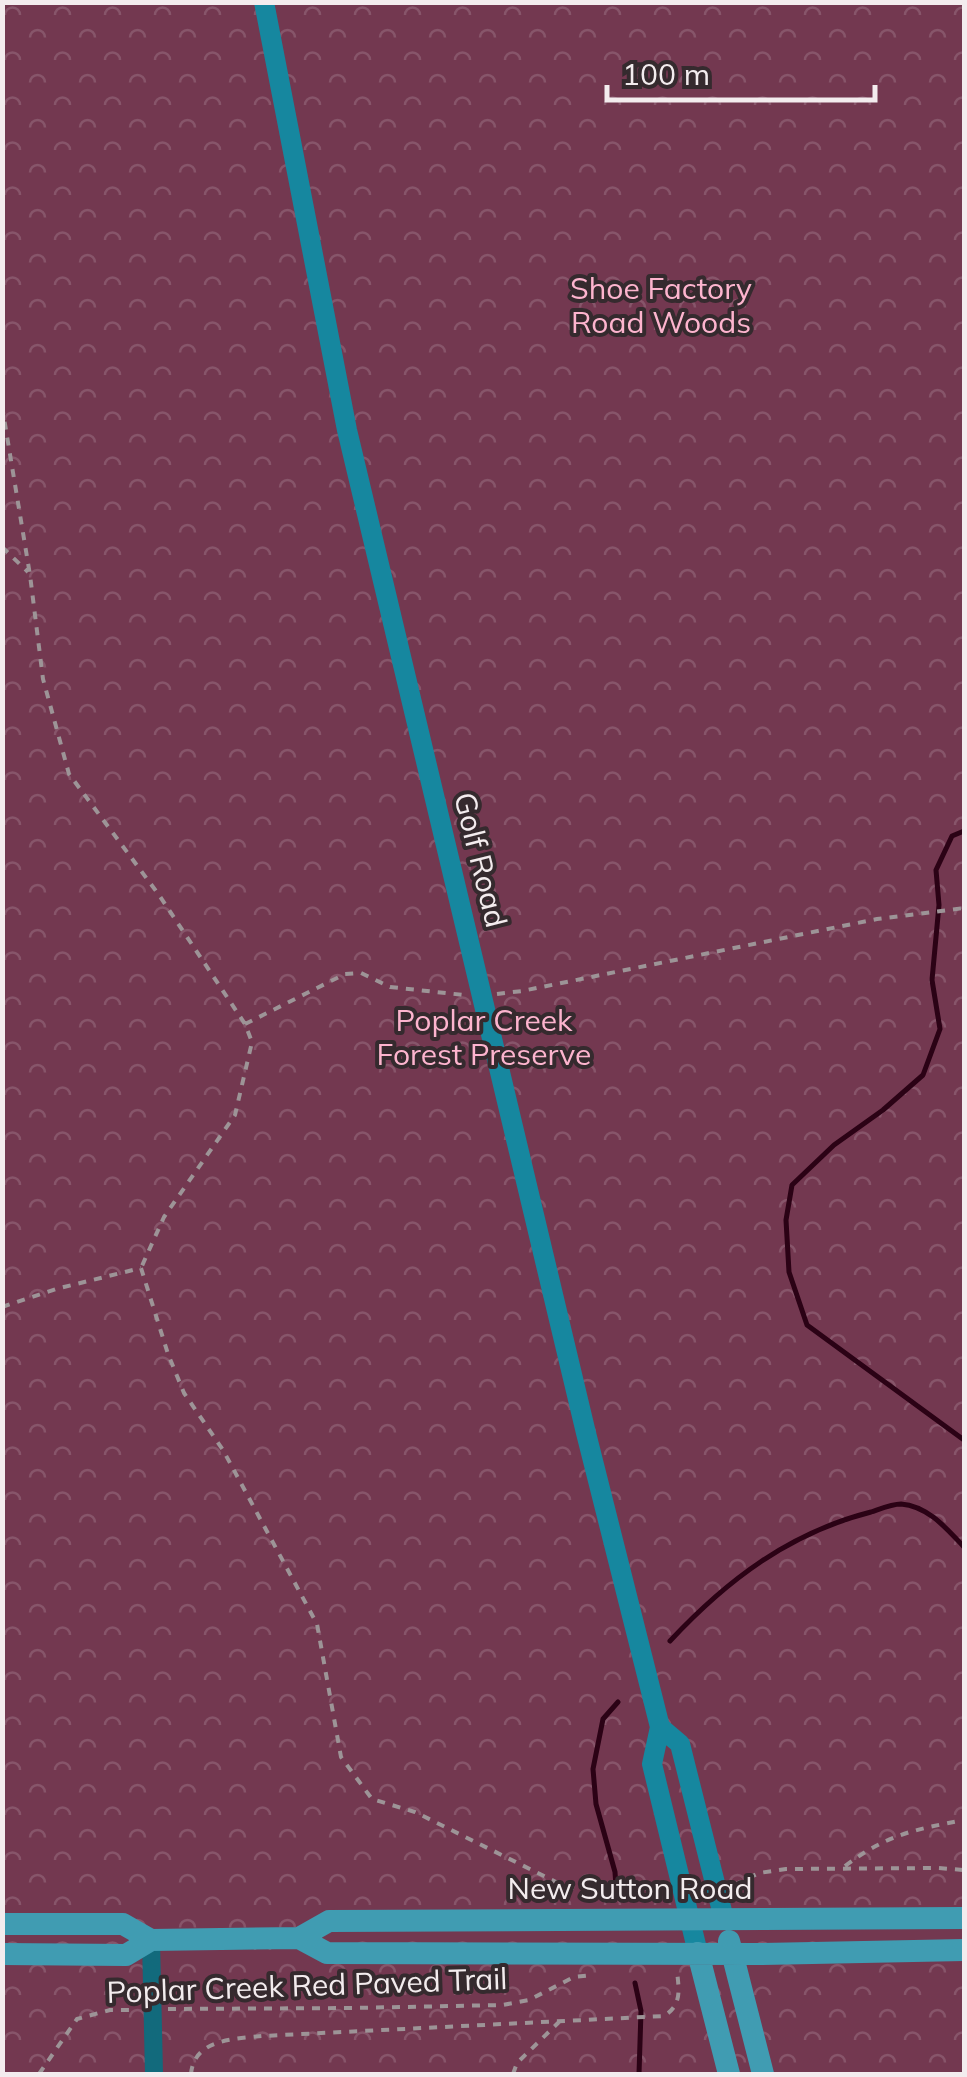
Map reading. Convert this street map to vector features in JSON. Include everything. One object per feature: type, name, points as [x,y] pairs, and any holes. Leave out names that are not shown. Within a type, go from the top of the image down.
[{"type":"main road","name":"Golf Road","points":[[264,2],[347,430],[660,1727],[652,1764],[729,2074]]},
{"type":"main road","name":"Golf Road","points":[[660,1727],[680,1744],[763,2074]]},
{"type":"main road","name":"New Sutton Road","points":[[300,1938],[328,1921],[964,1918]]},
{"type":"main road","name":"New Sutton Road","points":[[2,1924],[123,1924],[151,1940]]},
{"type":"main road","name":"New Sutton Road","points":[[2,1954],[126,1955],[151,1940],[300,1938],[328,1953],[964,1950]]},
{"type":"street","points":[[151,1940],[154,2074]]},
{"type":"path","points":[[2,406],[43,679],[69,774],[160,895],[245,1024],[252,1042],[235,1116],[164,1217],[142,1268],[184,1393],[223,1450],[317,1624],[341,1757],[372,1800],[415,1812],[562,1885],[604,1895],[661,1888]]},
{"type":"path","points":[[2,547],[30,575]]},
{"type":"path","points":[[494,994],[522,992],[878,920],[963,908]]},
{"type":"path","points":[[245,1024],[345,974],[360,972],[390,988],[464,994]]},
{"type":"path","points":[[2,1307],[142,1268]]},
{"type":"path","points":[[842,1868],[888,1838],[964,1820]]},
{"type":"path","points":[[737,1884],[758,1873],[786,1868],[964,1870]]},
{"type":"path","points":[[192,2074],[192,2062],[201,2050],[228,2040],[664,2016],[680,1998],[677,1974]]},
{"type":"path","name":"Poplar Creek Red Paved Trail","points":[[39,2074],[77,2019],[110,2010],[503,2004],[530,2000],[574,1977],[600,1975]]},
{"type":"path","points":[[513,2074],[517,2063],[560,2021]]},
{"type":"green space","name":"Poplar Creek Forest Preserve","points":[[3,3],[964,3],[964,2074],[3,2074]]},
{"type":"waterway","points":[[964,831],[952,836],[936,870],[939,905],[932,980],[940,1029],[923,1075],[834,1145],[792,1185],[786,1220],[789,1272],[807,1325],[964,1440]]},
{"type":"waterway","points":[[670,1641],[714,1598],[761,1562],[841,1521],[894,1505],[911,1506],[936,1520],[964,1547]]},
{"type":"waterway","points":[[616,1887],[596,1804],[593,1769],[603,1719],[618,1702]]},
{"type":"waterway","points":[[635,1983],[641,2011],[639,2074]]},
{"type":"park label","name":"Shoe Factory Road Woods","points":[[661,306]]}]
